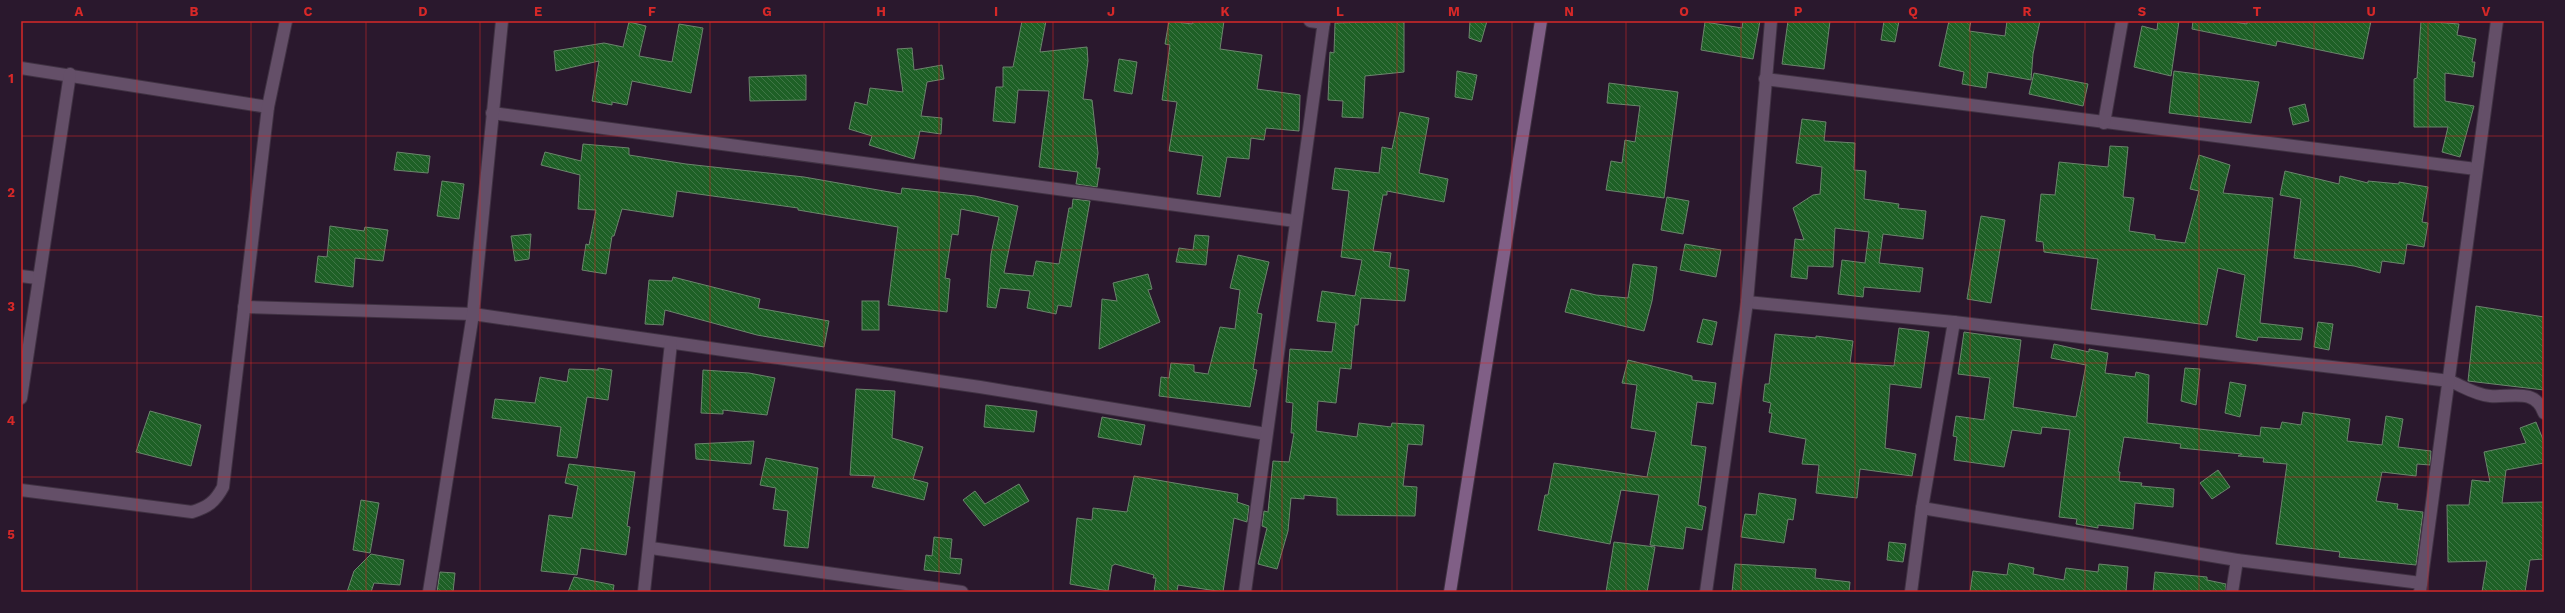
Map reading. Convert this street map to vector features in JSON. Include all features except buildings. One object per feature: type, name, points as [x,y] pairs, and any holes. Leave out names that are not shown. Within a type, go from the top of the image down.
[{"type":"street","points":[[21,490],[192,512],[207,507],[217,499],[223,487],[268,107],[286,21]]},
{"type":"street","points":[[429,592],[473,314],[502,21]]},
{"type":"street","points":[[1245,592],[1295,221],[1324,22],[1310,21]]},
{"type":"street","points":[[1450,592],[1541,21]]},
{"type":"street","points":[[1706,592],[1747,302],[1771,21]]},
{"type":"street","points":[[2104,123],[2122,21]]},
{"type":"street","points":[[1922,508],[2237,560],[2420,588],[2450,381],[2476,169],[2497,21]]},
{"type":"street","points":[[21,68],[70,74],[268,107]]},
{"type":"street","points":[[21,398],[37,278],[70,74]]},
{"type":"street","points":[[1765,79],[2476,169]]},
{"type":"street","points":[[492,113],[1295,221]]},
{"type":"street","points":[[21,276],[37,278]]},
{"type":"street","points":[[1747,302],[1954,322],[2450,381],[2491,396],[2521,394],[2535,399],[2544,413]]},
{"type":"street","points":[[244,307],[473,314],[973,386],[1266,434]]},
{"type":"street","points":[[1911,592],[1922,508],[1954,322]]},
{"type":"street","points":[[644,592],[651,548],[671,343]]},
{"type":"street","points":[[651,548],[946,591],[962,592]]},
{"type":"street","points":[[2232,592],[2237,560]]}]
